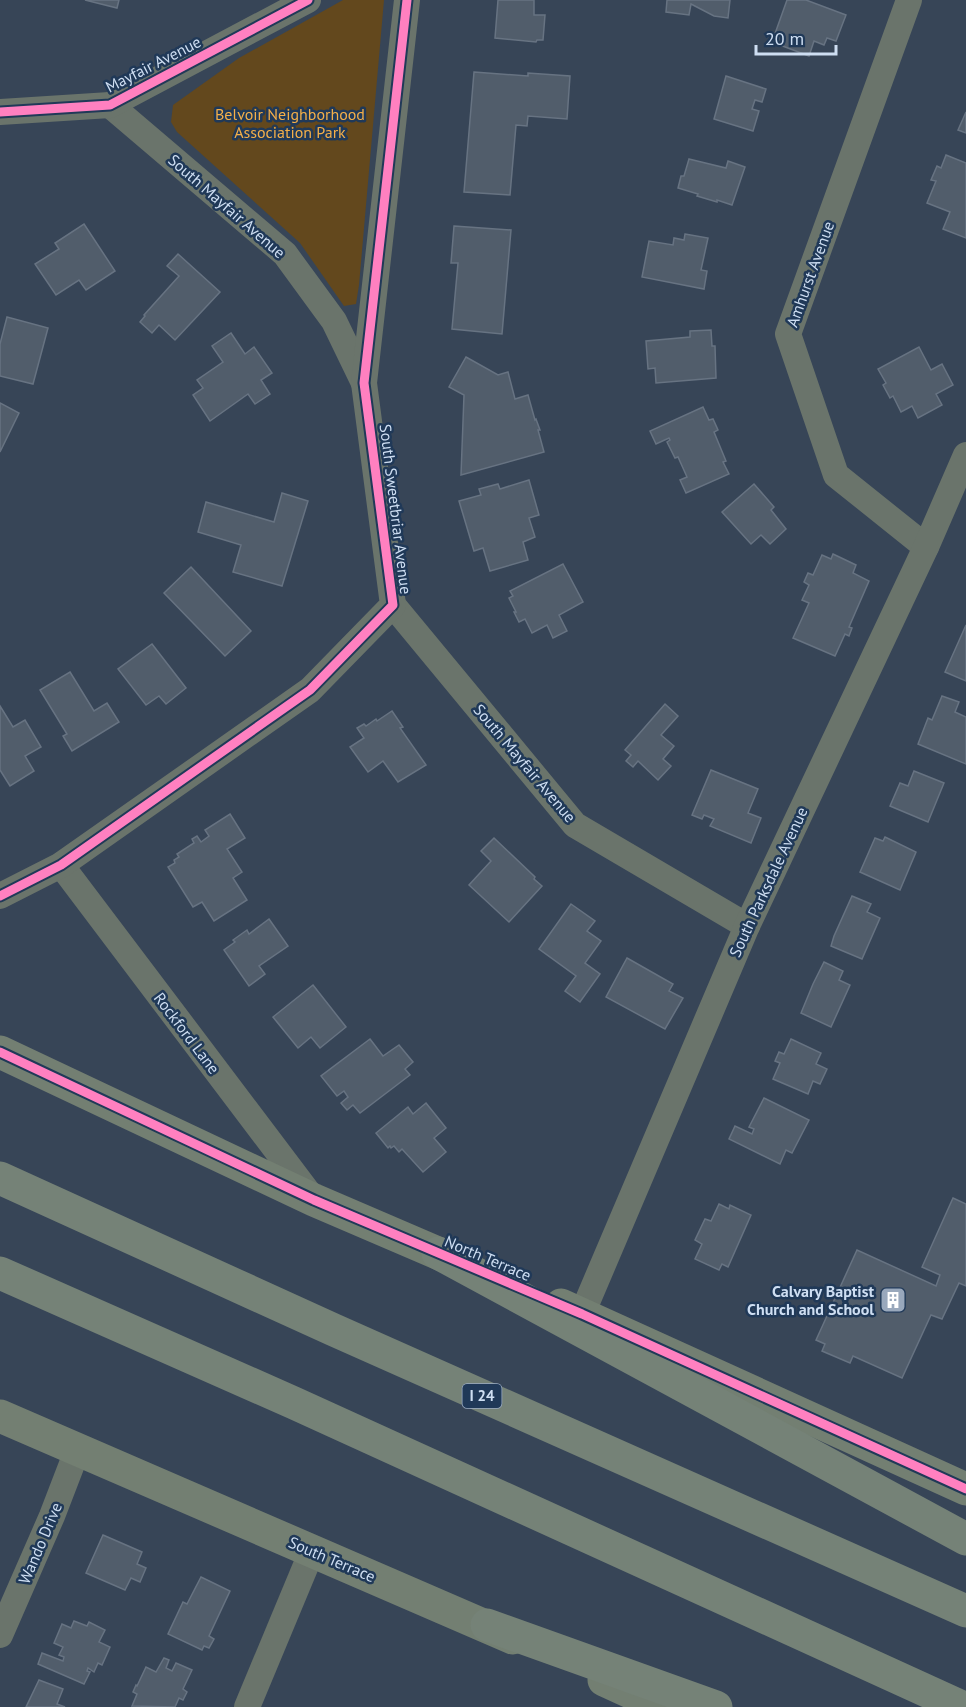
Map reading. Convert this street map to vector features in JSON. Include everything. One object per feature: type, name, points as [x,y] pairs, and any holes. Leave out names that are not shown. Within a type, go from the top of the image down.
[{"type":"highway","name":"I 24","points":[[0,1178],[345,1335],[966,1611]]},
{"type":"highway","points":[[438,1253],[966,1539]]},
{"type":"highway","points":[[0,1273],[294,1403],[962,1707]]},
{"type":"highway","points":[[487,1625],[716,1707]]},
{"type":"street","name":"Mayfair Avenue","points":[[0,112],[110,105],[308,0]]},
{"type":"street","name":"South Sweetbriar Avenue","points":[[0,896],[61,865],[310,690],[393,605],[364,383],[407,0]]},
{"type":"street","name":"Amhurst Avenue","points":[[909,0],[788,334],[836,475],[926,547]]},
{"type":"street","name":"South Mayfair Avenue","points":[[110,105],[285,254],[334,321],[364,383]]},
{"type":"street","name":"South Parksdale Avenue","points":[[582,1314],[747,926],[926,547],[966,455]]},
{"type":"street","name":"South Mayfair Avenue","points":[[393,605],[575,825],[747,926]]},
{"type":"street","name":"Rockford Lane","points":[[61,865],[314,1200]]},
{"type":"street","name":"North Terrace","points":[[0,1052],[314,1200],[582,1314],[966,1489]]},
{"type":"street","name":"South Terrace","points":[[0,1416],[487,1625],[646,1704]]},
{"type":"street","name":"Wando Drive","points":[[0,1635],[52,1516],[77,1451]]},
{"type":"street","points":[[247,1707],[312,1551]]},
{"type":"green space","name":"Belvoir Neighborhood Association Park","points":[[343,0],[384,0],[359,285],[356,304],[344,306],[300,243],[177,132],[171,122],[173,105],[239,58]]},
{"type":"building","points":[[85,0],[119,0],[117,8]]},
{"type":"building","points":[[498,0],[534,0],[534,15],[545,15],[543,40],[536,42],[495,38]]},
{"type":"building","points":[[667,0],[730,0],[728,18],[714,16],[691,4],[689,15],[666,12]]},
{"type":"building","points":[[787,0],[806,0],[846,15],[836,41],[827,38],[824,45],[814,41],[809,56],[772,42]]},
{"type":"building","points":[[474,72],[570,76],[567,119],[528,116],[527,126],[516,125],[510,195],[464,192]]},
{"type":"building","points":[[726,76],[766,89],[762,102],[755,100],[752,109],[759,111],[753,131],[714,119]]},
{"type":"building","points":[[966,112],[966,133],[958,130]]},
{"type":"building","points":[[946,155],[966,163],[966,238],[943,229],[950,212],[927,203],[936,181],[931,180],[937,166],[941,168]]},
{"type":"building","points":[[689,159],[726,168],[728,161],[745,167],[732,205],[697,196],[698,194],[678,188]]},
{"type":"building","points":[[84,224],[115,271],[86,290],[79,280],[56,295],[35,264],[59,249],[55,243]]},
{"type":"building","points":[[454,226],[511,230],[502,334],[452,329],[458,263],[451,263]]},
{"type":"building","points":[[685,234],[708,238],[701,270],[707,271],[704,289],[642,277],[649,241],[673,245],[674,238],[684,240]]},
{"type":"building","points":[[178,254],[220,292],[175,340],[159,325],[152,333],[140,322],[179,276],[167,266]]},
{"type":"building","points":[[7,317],[48,328],[33,384],[0,376],[0,344]]},
{"type":"building","points":[[711,330],[712,346],[715,346],[716,378],[656,383],[655,368],[648,369],[646,341],[690,337],[690,331]]},
{"type":"building","points":[[231,333],[245,354],[254,347],[272,373],[261,380],[270,394],[255,404],[248,394],[210,421],[193,395],[203,388],[197,380],[223,362],[212,346]]},
{"type":"building","points":[[919,347],[931,370],[942,364],[953,385],[936,394],[942,405],[918,418],[912,406],[901,412],[893,396],[890,398],[883,385],[886,383],[878,369]]},
{"type":"building","points":[[466,357],[498,375],[508,372],[515,399],[528,395],[540,430],[538,430],[544,452],[461,475],[464,395],[449,387]]},
{"type":"building","points":[[0,403],[19,413],[0,452]]},
{"type":"building","points":[[703,407],[709,420],[713,419],[718,430],[714,432],[729,474],[686,493],[680,480],[687,477],[678,457],[675,458],[667,442],[669,438],[656,444],[650,431]]},
{"type":"building","points":[[529,480],[539,515],[529,518],[535,537],[523,542],[528,560],[490,571],[483,548],[474,551],[459,501],[481,495],[479,489],[498,484],[500,489]]},
{"type":"building","points":[[754,484],[774,507],[771,510],[786,529],[770,544],[761,535],[751,544],[722,512]]},
{"type":"building","points":[[282,493],[308,501],[282,586],[233,572],[241,545],[198,532],[206,502],[274,522]]},
{"type":"building","points":[[833,554],[856,565],[853,573],[869,581],[849,627],[852,628],[849,636],[845,634],[835,656],[793,638],[809,603],[802,600],[809,585],[804,582],[808,573],[813,575],[822,555],[831,559]]},
{"type":"building","points":[[563,564],[583,602],[559,615],[567,631],[553,638],[547,625],[532,633],[525,619],[519,622],[509,598],[513,596],[510,591]]},
{"type":"building","points":[[191,567],[251,631],[225,656],[164,593]]},
{"type":"building","points":[[966,625],[966,681],[945,672]]},
{"type":"building","points":[[152,644],[186,688],[166,704],[159,696],[146,705],[118,669]]},
{"type":"building","points":[[70,672],[94,711],[107,703],[119,722],[72,751],[63,736],[67,734],[40,690]]},
{"type":"building","points":[[942,696],[959,702],[955,712],[966,717],[966,764],[918,744],[928,718],[932,720]]},
{"type":"building","points":[[665,704],[678,716],[661,735],[674,746],[663,759],[671,766],[658,780],[638,761],[633,767],[626,761],[631,755],[625,750]]},
{"type":"building","points":[[0,706],[13,727],[25,720],[41,747],[25,756],[34,771],[10,786],[0,770]]},
{"type":"building","points":[[392,711],[403,727],[400,728],[426,765],[398,782],[383,761],[368,772],[350,747],[364,738],[357,728],[364,724],[366,726],[376,719],[377,721]]},
{"type":"building","points":[[711,770],[758,789],[748,813],[761,818],[751,843],[710,826],[714,819],[704,815],[702,819],[692,815]]},
{"type":"building","points":[[914,771],[944,783],[928,822],[890,806],[900,783],[908,786]]},
{"type":"building","points":[[230,814],[245,838],[227,849],[242,872],[233,878],[247,900],[214,921],[202,902],[193,907],[168,867],[175,863],[174,860],[179,857],[177,854],[194,843],[192,839],[197,836],[201,842],[209,836],[205,830]]},
{"type":"building","points":[[885,837],[916,852],[900,890],[860,872],[875,838],[883,841]]},
{"type":"building","points":[[494,838],[542,886],[509,922],[469,885],[491,861],[481,851]]},
{"type":"building","points":[[852,896],[871,904],[867,912],[880,918],[862,959],[831,946]]},
{"type":"building","points":[[571,904],[595,921],[587,931],[601,941],[585,963],[600,974],[580,1002],[565,991],[576,976],[539,949]]},
{"type":"building","points":[[269,919],[288,946],[259,966],[265,974],[249,986],[224,950],[247,930],[249,934]]},
{"type":"building","points":[[627,958],[673,984],[669,991],[683,998],[665,1029],[606,997]]},
{"type":"building","points":[[824,962],[843,971],[839,980],[850,985],[831,1027],[801,1013]]},
{"type":"building","points":[[313,985],[346,1027],[320,1048],[311,1037],[298,1048],[273,1017]]},
{"type":"building","points":[[370,1039],[383,1056],[399,1045],[413,1062],[405,1069],[410,1075],[360,1113],[353,1105],[347,1110],[341,1103],[348,1097],[344,1091],[337,1096],[321,1076]]},
{"type":"building","points":[[791,1039],[821,1053],[816,1064],[827,1069],[820,1084],[813,1081],[808,1094],[773,1079],[780,1063],[775,1061],[779,1052],[784,1054]]},
{"type":"building","points":[[764,1098],[809,1120],[792,1153],[786,1150],[780,1164],[729,1139],[735,1126],[752,1134],[754,1129],[749,1127]]},
{"type":"building","points":[[426,1103],[446,1128],[434,1138],[446,1152],[423,1172],[402,1149],[399,1152],[394,1146],[388,1148],[376,1133],[408,1107],[413,1114]]},
{"type":"building","name":"Calvary Baptist Church and School","points":[[953,1198],[966,1204],[966,1286],[959,1283],[942,1319],[931,1315],[902,1378],[853,1356],[850,1363],[822,1351],[825,1344],[816,1340],[857,1250],[936,1286],[940,1275],[922,1267]]},
{"type":"building","points":[[719,1204],[729,1209],[730,1205],[751,1215],[728,1267],[722,1264],[719,1270],[695,1259],[702,1244],[695,1240],[705,1219],[711,1221]]},
{"type":"building","points":[[103,1535],[142,1552],[137,1564],[146,1568],[140,1582],[131,1578],[125,1590],[86,1573]]},
{"type":"building","points":[[201,1577],[230,1591],[209,1636],[214,1639],[209,1648],[204,1646],[202,1650],[168,1634],[183,1602],[187,1604]]},
{"type":"building","points":[[74,1621],[87,1626],[89,1622],[105,1630],[99,1642],[110,1647],[102,1665],[98,1663],[94,1672],[88,1668],[87,1671],[90,1672],[84,1684],[38,1664],[42,1653],[63,1661],[64,1657],[59,1655],[63,1647],[54,1643],[62,1624],[71,1628]]},
{"type":"building","points":[[164,1658],[169,1660],[166,1668],[172,1671],[176,1663],[192,1670],[183,1689],[187,1692],[183,1700],[179,1698],[175,1707],[132,1706],[137,1694],[133,1692],[146,1667],[156,1672]]},
{"type":"building","points":[[39,1680],[63,1689],[57,1704],[65,1707],[26,1707]]},
{"type":"cycle path","points":[[0,112],[110,105],[308,0]]},
{"type":"cycle path","points":[[0,896],[61,865],[310,690],[393,605],[364,383],[407,0]]},
{"type":"cycle path","points":[[0,1052],[314,1200],[582,1314],[966,1489]]},
{"type":"place","name":"Calvary Baptist Church and School","points":[[893,1300]]}]
